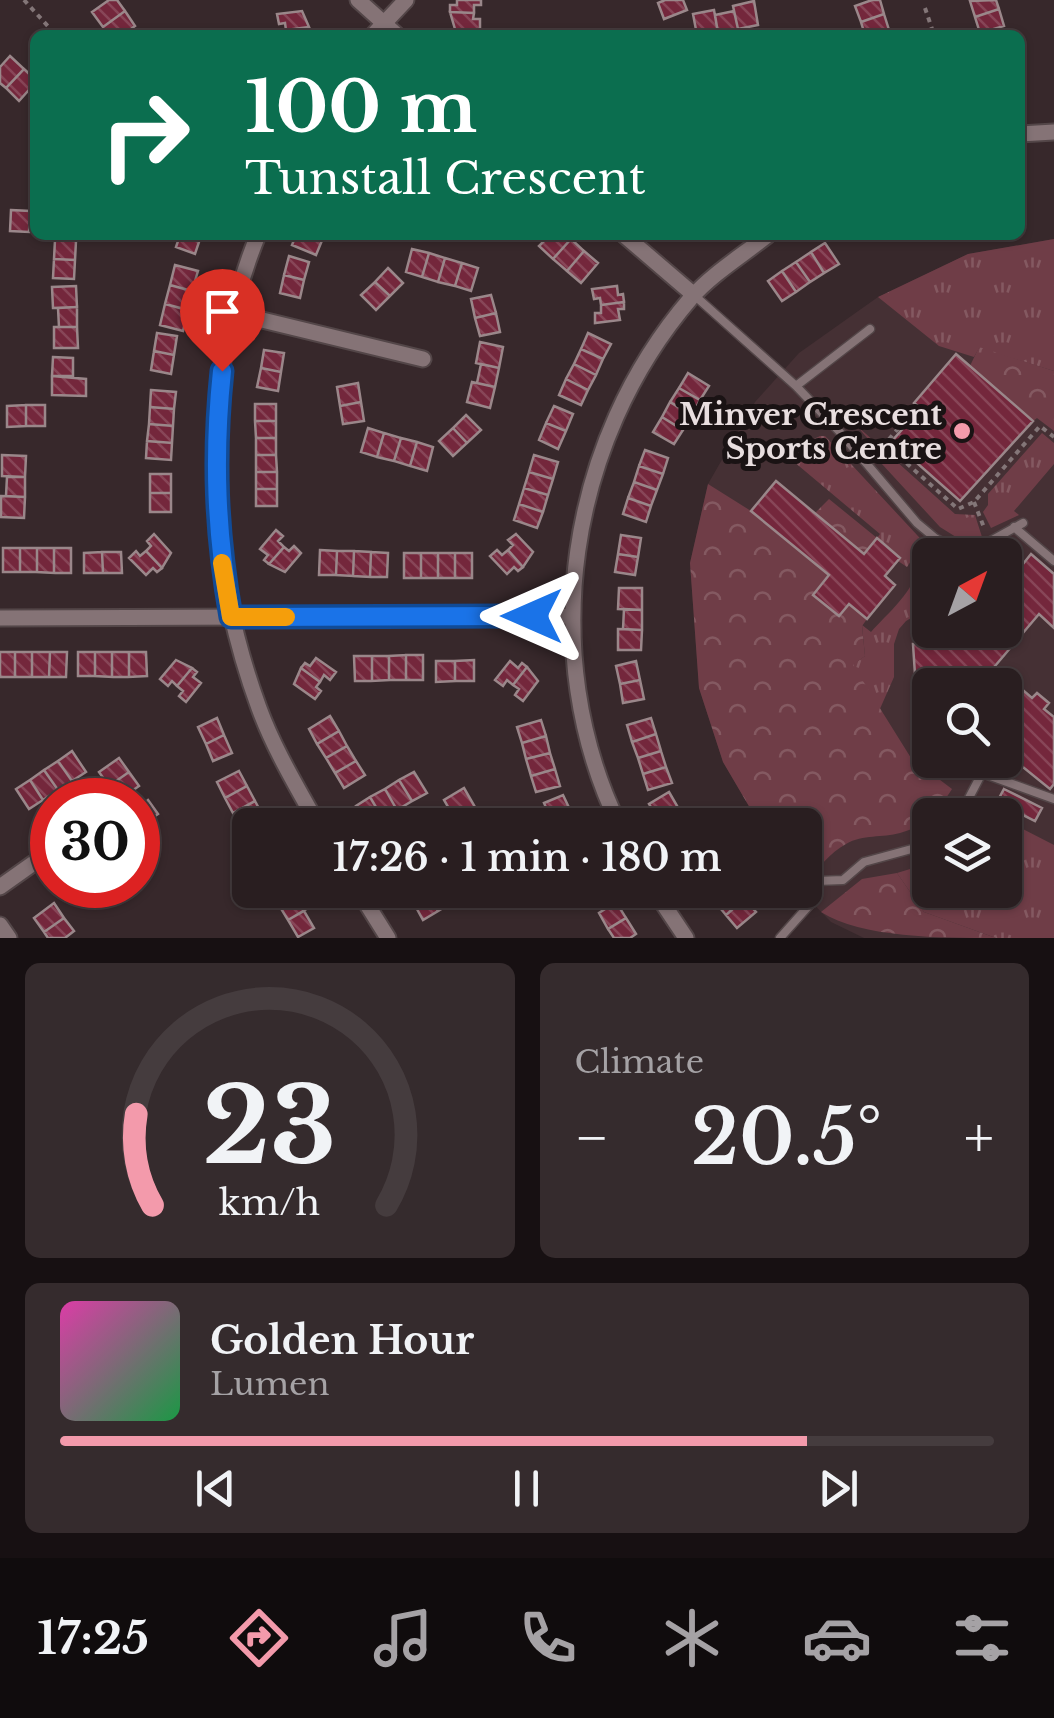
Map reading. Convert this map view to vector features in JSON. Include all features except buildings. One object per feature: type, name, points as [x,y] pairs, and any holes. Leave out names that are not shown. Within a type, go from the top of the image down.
[{"type":"street","points":[[358,0],[378,29],[406,0]]},
{"type":"street","points":[[1025,134],[1054,132]]},
{"type":"street","points":[[256,240],[232,313],[222,371],[215,446],[219,530],[231,617],[260,712],[309,808]]},
{"type":"street","points":[[630,240],[694,295]]},
{"type":"street","points":[[610,808],[590,743],[570,616],[576,553],[594,470],[614,422],[658,341],[694,295],[762,240]]},
{"type":"street","points":[[232,313],[423,360]]},
{"type":"street","points":[[0,618],[570,616]]},
{"type":"street","points":[[0,887],[30,866]]},
{"type":"street","points":[[369,908],[388,938]]},
{"type":"street","points":[[666,908],[686,938]]},
{"type":"street","points":[[0,925],[9,938]]},
{"type":"lane","points":[[694,295],[796,386],[917,523],[935,538]]},
{"type":"lane","points":[[796,386],[870,329]]},
{"type":"lane","points":[[997,538],[1019,525],[1054,561]]},
{"type":"lane","points":[[969,798],[982,772],[1054,799]]},
{"type":"lane","points":[[780,938],[812,902],[806,892],[816,881],[843,880],[864,862],[912,849]]},
{"type":"path","points":[[24,0],[51,30]]},
{"type":"path","points":[[924,8],[932,30]]},
{"type":"path","points":[[918,405],[884,444],[958,509],[974,502],[1037,428],[1040,426],[1054,438]]},
{"type":"path","points":[[974,502],[988,538]]},
{"type":"shaded area","points":[[1054,239],[1054,938],[864,938],[831,922],[817,908],[822,908],[822,808],[750,808],[723,762],[699,688],[690,563],[708,484],[755,402],[799,353],[878,297],[968,254]]},
{"type":"green space","points":[[1054,239],[1054,371],[979,348],[974,357],[939,346],[878,297],[968,254]]},
{"type":"green space","points":[[979,347],[1054,371],[1054,431],[1037,418],[1033,421],[970,366]]},
{"type":"green space","points":[[856,425],[955,514],[975,515],[982,537],[956,537],[940,527],[870,451],[875,447]]},
{"type":"green space","points":[[1042,433],[1054,443],[1054,464],[1014,511],[1019,515],[991,528],[983,512],[988,494]]},
{"type":"green space","points":[[825,436],[920,538],[912,538],[912,560],[907,567],[877,538],[880,534],[793,461],[810,441]]},
{"type":"green space","points":[[708,484],[751,511],[829,575],[813,595],[839,616],[849,604],[867,619],[862,626],[865,656],[853,665],[912,759],[912,778],[937,778],[952,789],[945,798],[912,798],[912,828],[852,841],[822,864],[822,808],[750,808],[723,762],[699,688],[690,563]]},
{"type":"green space","points":[[829,499],[877,538],[864,554],[815,513]]},
{"type":"green space","points":[[912,583],[912,618],[899,629],[894,644],[894,677],[879,711],[852,665],[865,656],[862,625],[871,632]]},
{"type":"green space","points":[[1022,829],[1054,845],[1054,938],[996,938],[921,908],[1022,908]]},
{"type":"green space","points":[[912,868],[912,895],[897,873]]},
{"type":"green space","points":[[897,873],[912,895],[912,908],[921,908],[996,938],[880,932],[838,921],[821,912],[862,879]]},
{"type":"slow traffic","points":[[222,563],[231,617],[286,617]]},
{"type":"place","name":"Minver Crescent Sports Centre","points":[[962,431]]},
{"type":"route","points":[[222,371],[215,488],[231,617],[532,616]]}]
